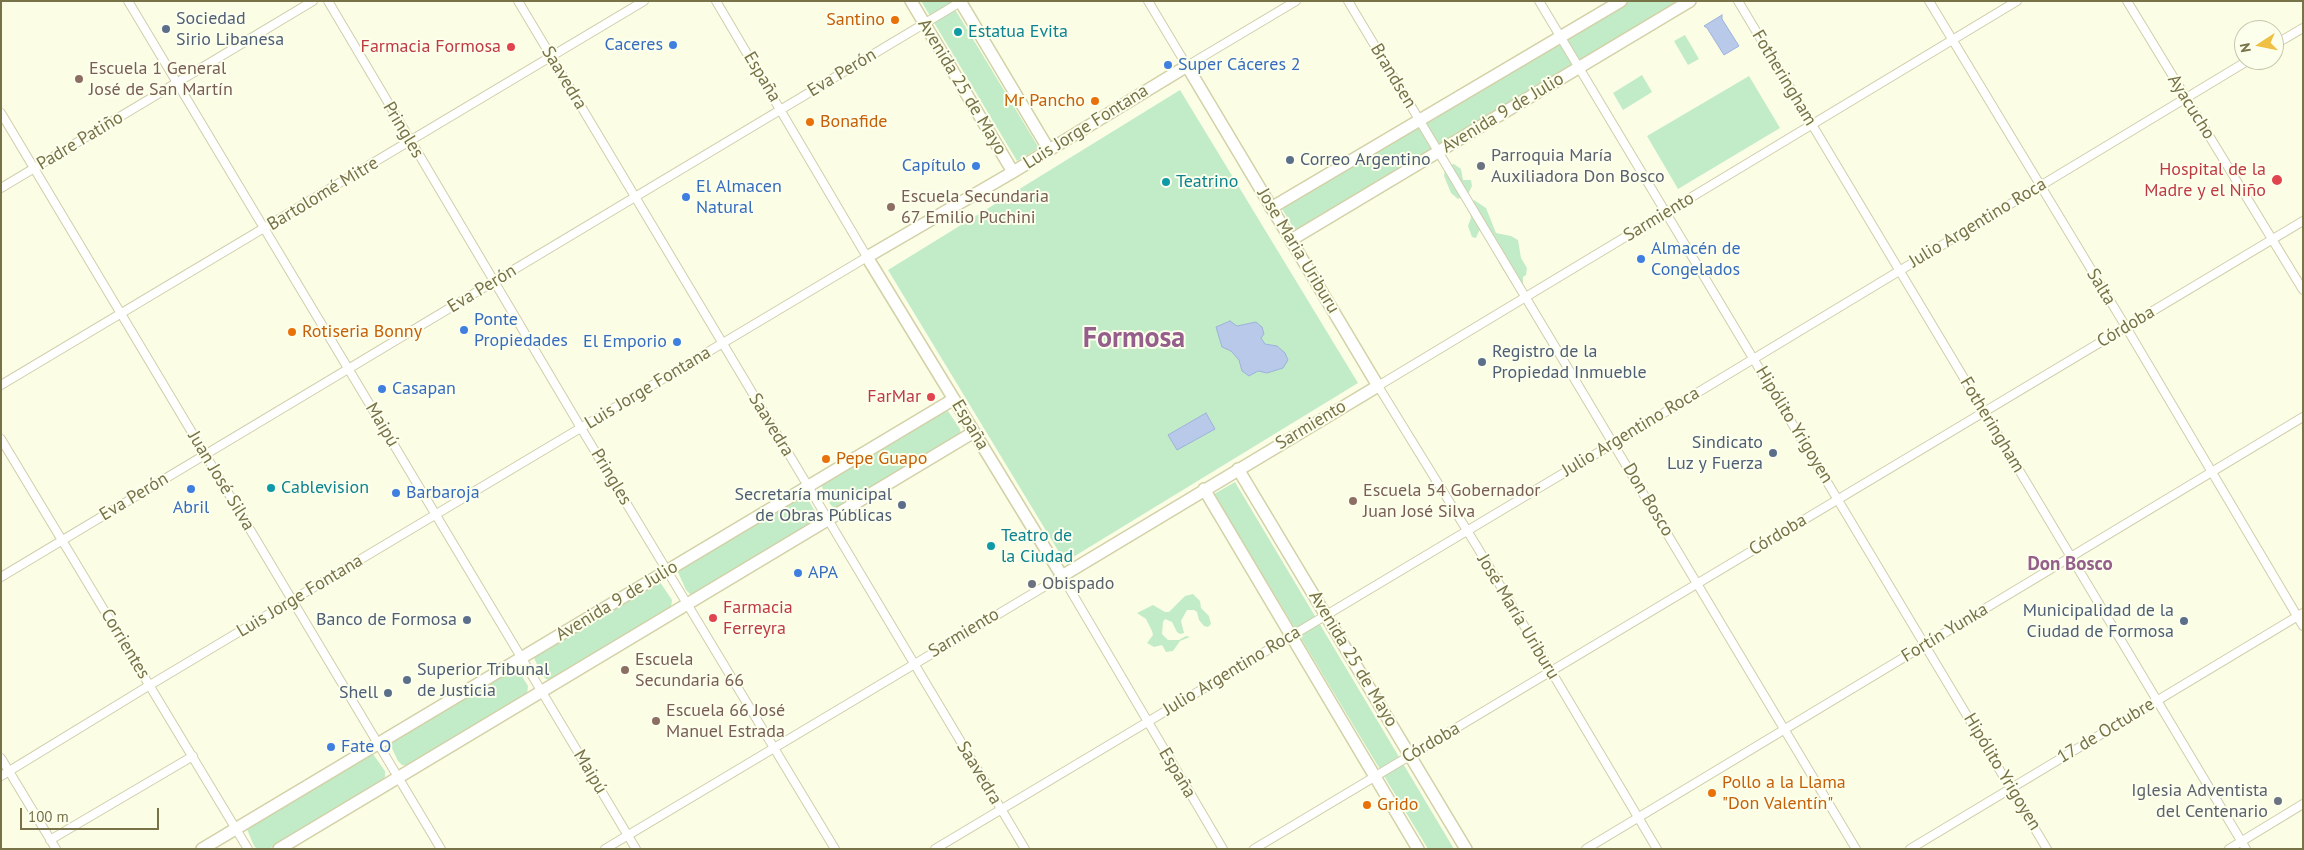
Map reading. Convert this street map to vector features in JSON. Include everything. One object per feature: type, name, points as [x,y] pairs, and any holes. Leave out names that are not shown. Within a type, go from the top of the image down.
[{"type":"main road","name":"Avenida 25 de Mayo","points":[[911,1],[1013,172]]},
{"type":"main road","name":"Avenida 9 de Julio","points":[[1271,208],[1621,1]]},
{"type":"main road","name":"Avenida 9 de Julio","points":[[1291,240],[1690,1]]},
{"type":"main road","points":[[961,2],[1050,150]]},
{"type":"main road","name":"Luis Jorge Fontana","points":[[867,257],[1050,150],[1187,66]]},
{"type":"main road","name":"Jose Maria Uriburu","points":[[1187,66],[1378,386]]},
{"type":"main road","name":"España","points":[[867,257],[1062,576]]},
{"type":"main road","name":"Sarmiento","points":[[1062,576],[1378,386]]},
{"type":"main road","name":"Avenida 9 de Julio","points":[[202,849],[954,399]]},
{"type":"main road","points":[[279,849],[974,432]]},
{"type":"main road","name":"Avenida 25 de Mayo","points":[[1238,469],[1466,849]]},
{"type":"main road","points":[[1204,489],[1418,849]]},
{"type":"street","name":"Maipú","points":[[128,1],[636,849]]},
{"type":"street","name":"Padre Patiño","points":[[1,188],[313,1]]},
{"type":"street","name":"Pringles","points":[[328,1],[581,428],[835,849]]},
{"type":"street","name":"Saavedra","points":[[518,1],[1025,849]]},
{"type":"street","name":"Bartolomé Mitre","points":[[1,385],[644,1]]},
{"type":"street","name":"España","points":[[716,1],[867,257]]},
{"type":"street","points":[[1148,1],[1187,66]]},
{"type":"street","name":"Luis Jorge Fontana","points":[[1187,66],[1296,1]]},
{"type":"street","name":"Brandsen","points":[[1348,1],[1438,151]]},
{"type":"street","name":"Hipólito Yrigoyen","points":[[1539,1],[2048,849]]},
{"type":"street","name":"Fotheringham","points":[[1738,1],[2243,845]]},
{"type":"street","name":"Salta","points":[[1928,1],[2126,327],[2211,472],[2300,614],[2303,626]]},
{"type":"street","name":"Sarmiento","points":[[1378,386],[2018,1]]},
{"type":"street","name":"Ayacucho","points":[[2127,1],[2303,290]]},
{"type":"street","name":"Eva Perón","points":[[1,577],[961,2]]},
{"type":"street","points":[[2284,39],[2303,28]]},
{"type":"street","name":"Julio Argentino Roca","points":[[935,849],[1614,443],[2234,69]]},
{"type":"street","name":"Juan José Silva","points":[[1,113],[441,849]]},
{"type":"street","name":"Don Bosco","points":[[1438,151],[1856,849]]},
{"type":"street","name":"Córdoba","points":[[1254,849],[2303,221]]},
{"type":"street","name":"Luis Jorge Fontana","points":[[1,776],[150,684],[293,601],[867,257]]},
{"type":"street","name":"José María Uriburu","points":[[1378,386],[1467,530],[1657,849]]},
{"type":"street","name":"Fortín Yunka","points":[[1586,849],[2303,417]]},
{"type":"street","name":"Corrientes","points":[[1,439],[248,849]]},
{"type":"street","name":"España","points":[[1062,576],[1223,849]]},
{"type":"street","name":"Sarmiento","points":[[605,849],[1062,576]]},
{"type":"street","name":"17 de Octubre","points":[[1910,849],[2300,614]]},
{"type":"street","points":[[50,840],[193,756]]},
{"type":"street","points":[[1,758],[56,849]]},
{"type":"street","points":[[2229,849],[2243,845],[2303,804]]},
{"type":"green space","points":[[921,1],[950,1],[1039,148],[1017,161]]},
{"type":"green space","points":[[1630,1],[1679,1],[1295,230],[1282,209]]},
{"type":"green space","points":[[1685,35],[1699,59],[1688,65],[1674,41]]},
{"type":"green space","points":[[1642,75],[1652,92],[1623,110],[1613,93]]},
{"type":"green space","points":[[1749,76],[1780,128],[1678,189],[1647,136]]},
{"type":"green space","points":[[1180,90],[1358,383],[1065,562],[888,270]]},
{"type":"green space","points":[[1454,164],[1461,169],[1463,180],[1471,180],[1472,186],[1468,194],[1458,199],[1451,193],[1444,176],[1445,167]]},
{"type":"green space","points":[[1474,200],[1486,208],[1496,233],[1511,236],[1518,240],[1521,258],[1527,268],[1526,275],[1523,277],[1523,289],[1520,291],[1516,290],[1512,284],[1499,263],[1498,255],[1482,230],[1479,231],[1476,238],[1472,237],[1468,226],[1471,218],[1469,207]]},
{"type":"green space","points":[[948,411],[960,429],[961,434],[840,509],[834,508],[830,504],[821,485],[942,412]]},
{"type":"green space","points":[[1235,482],[1454,849],[1428,849],[1214,494]]},
{"type":"green space","points":[[798,497],[805,497],[809,501],[817,515],[817,520],[697,595],[690,594],[686,590],[677,570]]},
{"type":"green space","points":[[660,582],[672,600],[671,608],[552,680],[546,679],[542,675],[533,656],[654,583]]},
{"type":"green space","points":[[1193,594],[1200,601],[1201,608],[1209,616],[1211,624],[1208,627],[1204,626],[1199,620],[1197,612],[1187,610],[1181,621],[1184,633],[1180,634],[1177,632],[1172,622],[1165,619],[1162,634],[1168,640],[1179,640],[1186,636],[1190,637],[1180,641],[1173,651],[1166,652],[1162,645],[1154,647],[1147,643],[1153,635],[1152,631],[1146,619],[1137,613],[1153,605],[1165,612],[1169,612],[1185,596]]},
{"type":"green space","points":[[510,669],[516,669],[520,673],[528,686],[527,695],[408,766],[402,765],[398,761],[389,742]]},
{"type":"green space","points":[[366,754],[373,754],[385,771],[385,777],[380,783],[269,849],[257,849],[254,846],[246,827]]},
{"type":"water","points":[[1722,15],[1722,19],[1739,46],[1724,55],[1704,26]]},
{"type":"water","points":[[1230,321],[1237,326],[1256,322],[1262,327],[1264,334],[1261,338],[1265,344],[1277,346],[1285,353],[1288,360],[1283,368],[1267,373],[1258,371],[1249,376],[1242,371],[1239,360],[1231,351],[1222,347],[1216,327]]},
{"type":"water","points":[[1206,413],[1215,429],[1177,450],[1168,435]]},
{"type":"place","name":"Santino","points":[[895,20]]},
{"type":"place","name":"Sociedad Sirio Libanesa","points":[[166,29]]},
{"type":"place","name":"Estatua Evita","points":[[958,32]]},
{"type":"place","name":"Caceres","points":[[673,45]]},
{"type":"place","name":"Farmacia Formosa","points":[[511,47]]},
{"type":"place","name":"Super Cáceres 2","points":[[1168,65]]},
{"type":"place","name":"Escuela 1 General José de San Martín","points":[[79,79]]},
{"type":"place","name":"Mr Pancho","points":[[1095,101]]},
{"type":"place","name":"Bonafide","points":[[810,122]]},
{"type":"place","name":"Correo Argentino","points":[[1290,160]]},
{"type":"place","name":"Capítulo","points":[[976,166]]},
{"type":"place","name":"Parroquia María Auxiliadora Don Bosco","points":[[1481,166]]},
{"type":"place","name":"Hospital de la Madre y el Niño","points":[[2277,180]]},
{"type":"place","name":"Teatrino","points":[[1166,182]]},
{"type":"place","name":"El Almacen Natural","points":[[686,197]]},
{"type":"place","name":"Escuela Secundaria 67 Emilio Puchini","points":[[891,207]]},
{"type":"place","name":"Almacén de Congelados","points":[[1641,259]]},
{"type":"place","name":"Ponte Propiedades","points":[[464,330]]},
{"type":"place","name":"Rotiseria Bonny","points":[[292,332]]},
{"type":"place","name":"El Emporio","points":[[677,342]]},
{"type":"place","name":"Registro de la Propiedad Inmueble","points":[[1482,362]]},
{"type":"place","name":"Casapan","points":[[382,389]]},
{"type":"place","name":"FarMar","points":[[931,397]]},
{"type":"place","name":"Sindicato Luz y Fuerza","points":[[1773,453]]},
{"type":"place","name":"Pepe Guapo","points":[[826,459]]},
{"type":"place","name":"Cablevision","points":[[271,488]]},
{"type":"place","name":"Abril","points":[[191,489]]},
{"type":"place","name":"Barbaroja","points":[[396,493]]},
{"type":"place","name":"Escuela 54 Gobernador Juan José Silva","points":[[1353,501]]},
{"type":"place","name":"Secretaría municipal de Obras Públicas","points":[[902,505]]},
{"type":"place","name":"Teatro de la Ciudad","points":[[991,546]]},
{"type":"place","name":"APA","points":[[798,573]]},
{"type":"place","name":"Obispado","points":[[1032,584]]},
{"type":"place","name":"Farmacia Ferreyra","points":[[713,618]]},
{"type":"place","name":"Banco de Formosa","points":[[467,620]]},
{"type":"place","name":"Municipalidad de la Ciudad de Formosa","points":[[2184,621]]},
{"type":"place","name":"Escuela Secundaria 66","points":[[625,670]]},
{"type":"place","name":"Superior Tribunal de Justicia","points":[[407,680]]},
{"type":"place","name":"Shell","points":[[388,693]]},
{"type":"place","name":"Escuela 66 José Manuel Estrada","points":[[656,721]]},
{"type":"place","name":"Fate O","points":[[331,747]]},
{"type":"place","name":"Pollo a la Llama \"Don Valentín\"","points":[[1712,793]]},
{"type":"place","name":"Iglesia Adventista del Centenario","points":[[2278,801]]},
{"type":"place","name":"Grido","points":[[1367,805]]},
{"type":"district","name":"Formosa","points":[[1134,339]]},
{"type":"district","name":"Don Bosco","points":[[2070,565]]}]
